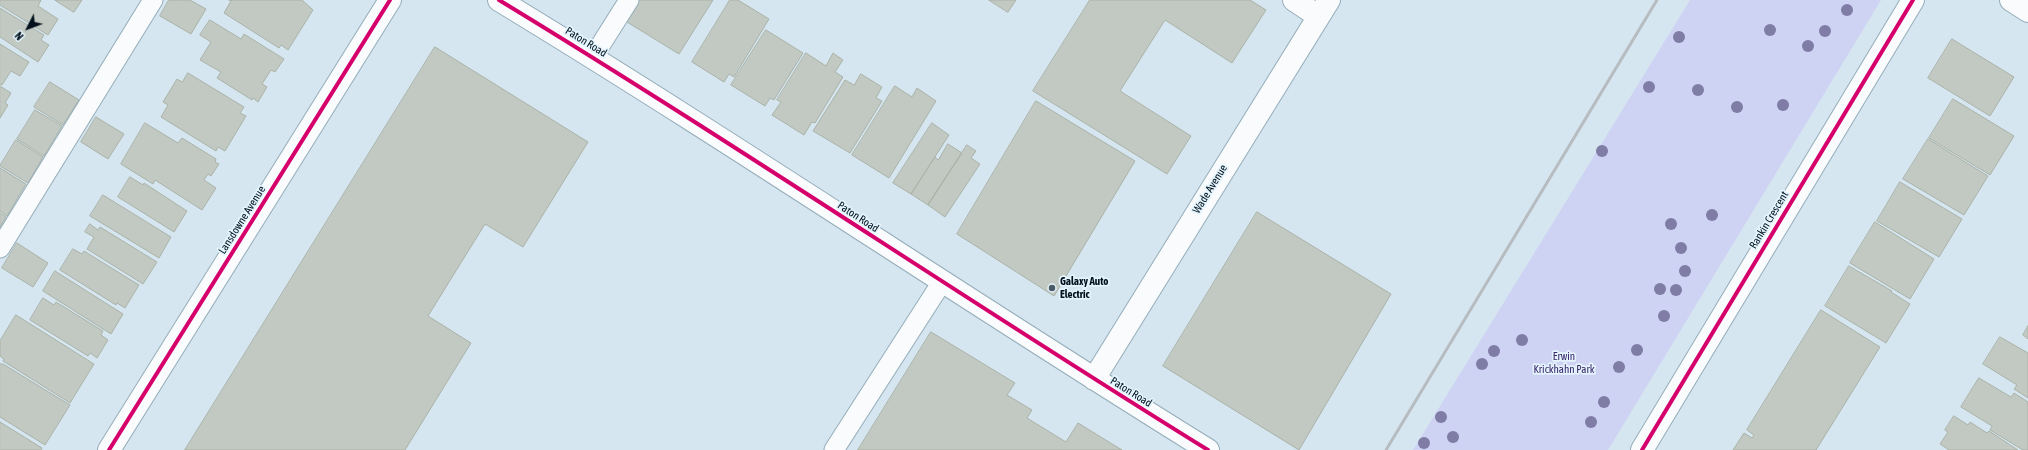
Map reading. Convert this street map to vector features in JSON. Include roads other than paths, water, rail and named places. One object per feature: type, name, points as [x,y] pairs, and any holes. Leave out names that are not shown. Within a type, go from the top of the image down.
[{"type":"street","name":"Lansdowne Avenue","points":[[109,450],[390,0]]},
{"type":"street","name":"Paton Road","points":[[499,0],[592,57],[1094,380],[1208,450]]},
{"type":"street","points":[[1294,0],[1323,8]]},
{"type":"street","name":"Rankin Crescent","points":[[1642,450],[1914,0]]},
{"type":"street","points":[[2011,0],[2028,11]]},
{"type":"street","name":"Wade Avenue","points":[[1094,380],[1323,8]]},
{"type":"lane","points":[[0,248],[153,0]]},
{"type":"lane","points":[[592,57],[629,0]]},
{"type":"lane","points":[[834,450],[942,282]]},
{"type":"railway","points":[[1386,450],[1657,0]]},
{"type":"place","name":"Galaxy Auto Electric","points":[[1052,288]]},
{"type":"park label","name":"Erwin Krickhahn Park","points":[[1564,363]]}]
